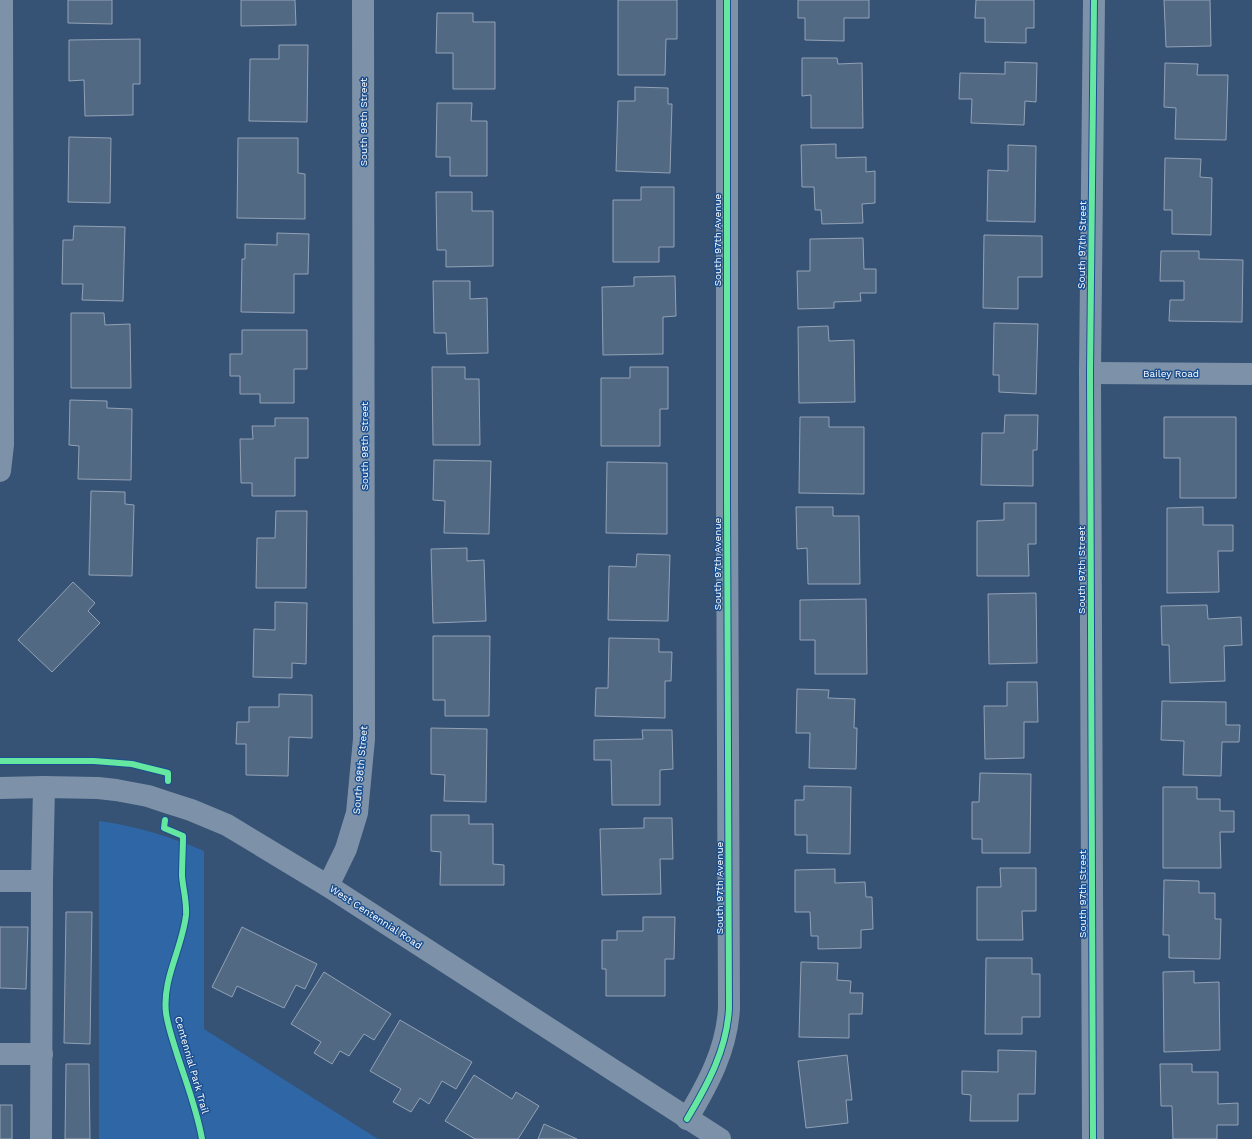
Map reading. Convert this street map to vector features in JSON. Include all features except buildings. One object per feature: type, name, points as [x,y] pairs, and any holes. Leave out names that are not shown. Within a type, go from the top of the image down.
[{"type":"street","points":[[0,471],[3,444],[2,0]]},
{"type":"street","name":"South 98th Street","points":[[328,886],[346,849],[357,813],[364,739],[363,0]]},
{"type":"street","name":"South 97th Avenue","points":[[687,1119],[709,1081],[718,1060],[725,1040],[730,1008],[727,505],[727,0]]},
{"type":"street","name":"South 97th Street","points":[[1094,0],[1090,373],[1094,1139]]},
{"type":"street","name":"Bailey Road","points":[[1090,373],[1252,374]]},
{"type":"street","points":[[41,1139],[44,787]]},
{"type":"street","name":"West Centennial Road","points":[[0,788],[44,787],[98,788],[116,790],[148,796],[190,810],[227,825],[328,886],[720,1139]]},
{"type":"street","points":[[0,881],[42,881]]},
{"type":"street","points":[[0,1054],[42,1054]]},
{"type":"shaded area","points":[[99,821],[152,832],[204,851],[204,1029],[378,1139],[99,1139]]},
{"type":"cycle path","points":[[687,1119],[715,1066],[725,1038],[729,1008],[727,0]]},
{"type":"cycle path","points":[[1093,1139],[1090,373],[1094,0]]},
{"type":"cycle path","points":[[0,761],[94,761],[132,764],[168,773],[168,781]]},
{"type":"cycle path","name":"Centennial Park Trail","points":[[165,820],[164,828],[183,836],[182,876],[186,910],[184,928],[167,988],[166,1013],[172,1039],[194,1107],[202,1139]]}]
